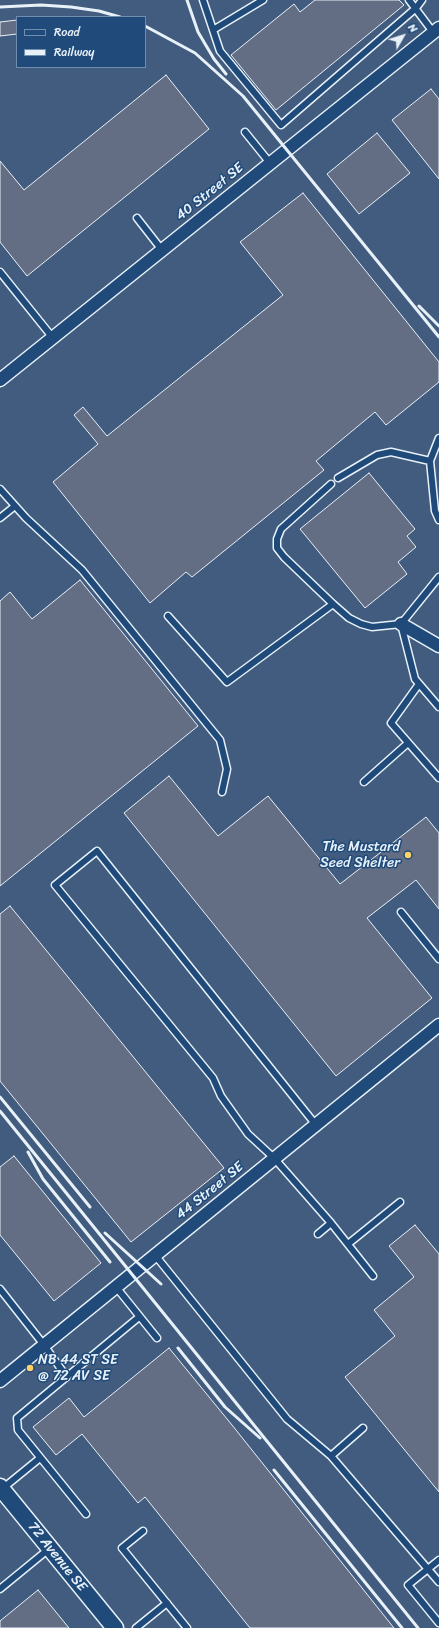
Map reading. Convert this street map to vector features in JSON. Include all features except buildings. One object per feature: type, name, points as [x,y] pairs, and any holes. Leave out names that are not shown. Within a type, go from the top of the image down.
[{"type":"street","name":"40 Street SE","points":[[0,380],[436,30]]},
{"type":"street","points":[[401,624],[439,646]]},
{"type":"street","name":"44 Street SE","points":[[0,1381],[439,1025]]},
{"type":"street","name":"72 Avenue SE","points":[[1,1488],[115,1628]]},
{"type":"lane","points":[[203,0],[220,51],[281,125],[416,8],[422,0]]},
{"type":"lane","points":[[213,30],[263,0]]},
{"type":"lane","points":[[409,0],[436,30]]},
{"type":"lane","points":[[245,132],[270,163]]},
{"type":"lane","points":[[137,218],[162,250]]},
{"type":"lane","points":[[0,272],[53,338]]},
{"type":"lane","points":[[439,438],[430,461],[435,511],[439,520]]},
{"type":"lane","points":[[338,478],[377,455],[391,452],[430,461]]},
{"type":"lane","points":[[331,484],[282,529],[277,539],[277,548],[284,558],[349,618],[361,624],[372,627],[401,624],[439,577]]},
{"type":"lane","points":[[0,489],[15,506],[82,570],[220,740],[227,769],[222,792]]},
{"type":"lane","points":[[0,518],[15,506]]},
{"type":"lane","points":[[168,616],[227,682],[333,604]]},
{"type":"lane","points":[[401,624],[416,679],[439,708]]},
{"type":"lane","points":[[419,684],[390,722],[439,778]]},
{"type":"lane","points":[[364,782],[408,743]]},
{"type":"lane","points":[[316,1125],[97,851],[55,885],[213,1078],[221,1096],[248,1134],[274,1158],[331,1223],[373,1276]]},
{"type":"lane","points":[[401,912],[439,959]]},
{"type":"lane","points":[[348,1244],[400,1202]]},
{"type":"lane","points":[[318,1234],[331,1223]]},
{"type":"lane","points":[[155,1255],[287,1419],[331,1456],[439,1582]]},
{"type":"lane","points":[[116,1288],[157,1338]]},
{"type":"lane","points":[[0,1289],[44,1345],[66,1376]]},
{"type":"lane","points":[[86,1514],[18,1430],[17,1418],[139,1317]]},
{"type":"lane","points":[[331,1456],[363,1428]]},
{"type":"lane","points":[[1,1488],[40,1458]]},
{"type":"lane","points":[[143,1531],[122,1548],[187,1628]]},
{"type":"lane","points":[[0,1589],[50,1548]]},
{"type":"lane","points":[[439,1560],[408,1585],[439,1623]]},
{"type":"lane","points":[[136,1628],[166,1603]]},
{"type":"shaded area","points":[[0,0],[439,0],[439,1628],[0,1628]]},
{"type":"railway","points":[[187,0],[198,32],[214,59],[226,74]]},
{"type":"railway","points":[[0,7],[41,5],[71,7],[99,11],[116,16]]},
{"type":"railway","points":[[146,27],[195,53],[243,96],[439,337]]},
{"type":"railway","points":[[419,306],[439,326]]},
{"type":"railway","points":[[0,1097],[90,1207]]},
{"type":"railway","points":[[0,1111],[418,1628]]},
{"type":"railway","points":[[28,1152],[43,1179],[110,1262]]},
{"type":"railway","points":[[105,1233],[161,1284]]},
{"type":"railway","points":[[178,1348],[225,1407],[260,1438]]},
{"type":"railway","points":[[274,1470],[402,1628]]},
{"type":"place","name":"The Mustard Seed Shelter","points":[[408,855]]},
{"type":"place","name":"NB 44 ST SE @ 72 AV SE","points":[[30,1368]]}]
